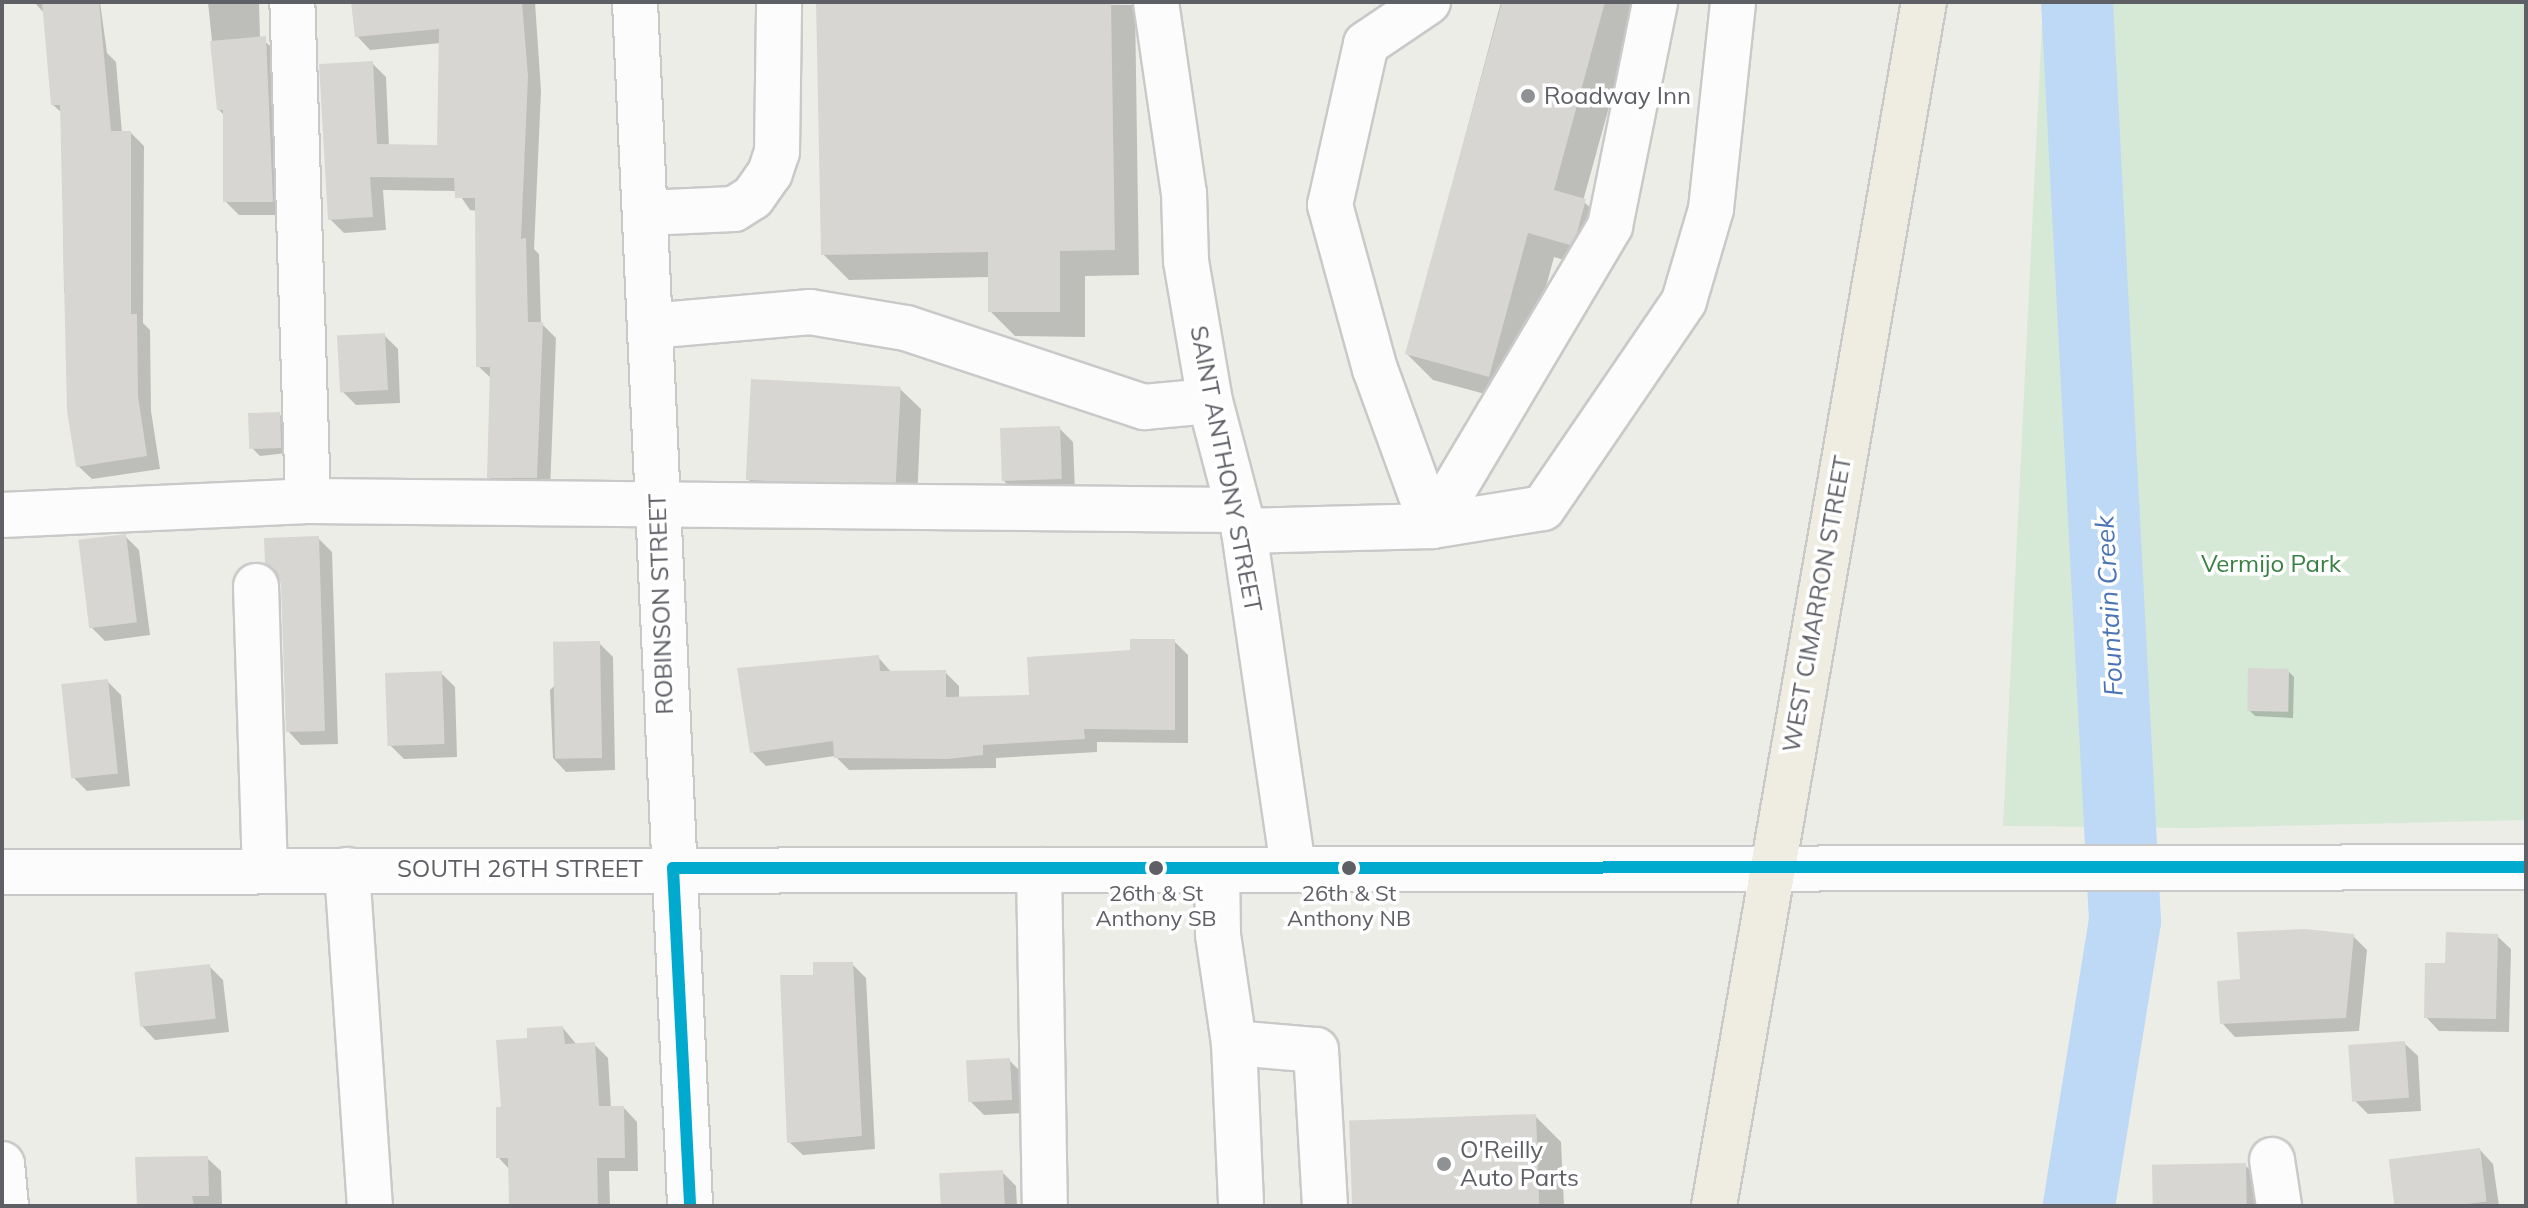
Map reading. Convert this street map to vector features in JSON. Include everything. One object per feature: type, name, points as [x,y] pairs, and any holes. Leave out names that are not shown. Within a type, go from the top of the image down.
[{"type":"highway","name":"WEST CIMARRON STREET","points":[[1714,1206],[1775,869],[1786,776],[1924,2]]},
{"type":"street","points":[[292,2],[308,501]]},
{"type":"street","name":"ROBINSON STREET","points":[[635,2],[690,1206]]},
{"type":"street","points":[[645,213],[734,209],[753,197],[770,173],[777,152],[779,2]]},
{"type":"street","name":"SAINT ANTHONY STREET","points":[[1156,2],[1184,193],[1186,261],[1210,401],[1240,520],[1293,868]]},
{"type":"street","points":[[1428,2],[1366,44],[1330,205],[1375,369],[1432,526]]},
{"type":"street","points":[[1432,526],[1610,226],[1655,2]]},
{"type":"street","points":[[2,515],[308,501],[658,504],[1432,526],[1543,508],[1684,301],[1711,209],[1733,2]]},
{"type":"street","points":[[650,326],[810,312],[906,328],[1144,407],[1210,401]]},
{"type":"street","points":[[256,586],[265,870]]},
{"type":"street","name":"SOUTH 26TH STREET","points":[[2,872],[673,868],[2203,870],[2526,867]]},
{"type":"street","points":[[347,870],[370,1206]]},
{"type":"street","points":[[1039,870],[1045,1206]]},
{"type":"street","points":[[1217,870],[1218,935],[1234,1043],[1241,1206]]},
{"type":"street","points":[[1234,1043],[1316,1050],[1325,1206]]},
{"type":"street","points":[[2272,1160],[2279,1206]]},
{"type":"street","points":[[2,1164],[6,1206]]},
{"type":"green space","name":"Vermijo Park","points":[[2043,2],[2526,2],[2526,820],[2192,828],[2003,826]]},
{"type":"building","points":[[42,2],[99,2],[111,131],[131,131],[131,314],[137,314],[138,396],[147,456],[76,467],[67,411],[60,105],[51,105]]},
{"type":"building","points":[[351,2],[522,2],[528,76],[521,239],[526,238],[528,322],[543,322],[537,478],[487,478],[490,367],[476,367],[475,198],[455,198],[454,178],[370,177],[373,217],[328,220],[319,64],[373,61],[377,144],[437,145],[439,29],[355,37]]},
{"type":"building","points":[[816,2],[1111,2],[1115,250],[1060,251],[1060,312],[988,312],[988,252],[821,255]]},
{"type":"building","name":"Roadway Inn","points":[[1502,2],[1605,2],[1554,190],[1586,199],[1577,233],[1570,245],[1528,233],[1489,377],[1405,354]]},
{"type":"building","points":[[266,36],[273,202],[223,202],[223,110],[217,110],[210,41]]},
{"type":"building","points":[[385,333],[388,390],[340,392],[337,336]]},
{"type":"building","points":[[751,379],[901,387],[896,488],[746,480]]},
{"type":"building","points":[[280,412],[281,448],[249,449],[248,413]]},
{"type":"building","points":[[1060,426],[1062,479],[1002,481],[1000,428]]},
{"type":"building","points":[[126,534],[137,622],[89,628],[78,540]]},
{"type":"building","points":[[319,536],[325,731],[286,732],[281,585],[277,572],[265,563],[264,538]]},
{"type":"building","points":[[1130,639],[1175,639],[1175,730],[1084,729],[1085,739],[983,745],[983,755],[948,759],[834,758],[833,741],[750,753],[737,668],[879,655],[880,671],[946,670],[946,697],[1029,695],[1027,657],[1130,650]]},
{"type":"building","points":[[600,641],[602,758],[555,759],[553,642]]},
{"type":"building","points":[[2248,668],[2289,669],[2288,712],[2247,711]]},
{"type":"building","points":[[442,671],[445,744],[388,746],[385,673]]},
{"type":"building","points":[[108,679],[118,773],[71,778],[61,684]]},
{"type":"building","points":[[2305,929],[2354,934],[2346,1018],[2220,1024],[2217,981],[2240,979],[2237,932]]},
{"type":"building","points":[[2446,932],[2498,934],[2496,1019],[2424,1018],[2425,963],[2445,963]]},
{"type":"building","points":[[813,962],[853,962],[862,1136],[787,1143],[780,975],[813,975]]},
{"type":"building","points":[[210,964],[216,1019],[140,1027],[134,972]]},
{"type":"building","points":[[563,1026],[565,1044],[595,1042],[599,1106],[624,1106],[625,1158],[597,1158],[598,1206],[509,1206],[508,1158],[496,1158],[496,1107],[501,1107],[496,1040],[527,1038],[527,1028]]},
{"type":"building","points":[[2405,1041],[2409,1098],[2352,1102],[2348,1045]]},
{"type":"building","points":[[1010,1058],[1012,1100],[968,1102],[966,1060]]},
{"type":"building","name":"O'Reilly Auto Parts","points":[[1536,1114],[1539,1206],[1352,1206],[1349,1121]]},
{"type":"building","points":[[2480,1148],[2487,1202],[2451,1206],[2394,1206],[2389,1159]]},
{"type":"building","points":[[208,1156],[209,1196],[192,1196],[194,1206],[137,1206],[135,1157]]},
{"type":"building","points":[[2246,1163],[2247,1206],[2153,1206],[2152,1165]]},
{"type":"building","points":[[1003,1170],[1005,1206],[941,1206],[939,1173]]},
{"type":"waterway","name":"Fountain Creek","points":[[2077,2],[2125,921],[2079,1206]]},
{"type":"transit line","points":[[673,868],[2526,867]]},
{"type":"transit line","points":[[673,868],[690,1206]]},
{"type":"place","name":"Roadway Inn","points":[[1528,96]]},
{"type":"place","name":"26th & St Anthony SB","points":[[1156,868]]},
{"type":"place","name":"26th & St Anthony NB","points":[[1349,868]]},
{"type":"place","name":"O'Reilly Auto Parts","points":[[1444,1164]]}]
